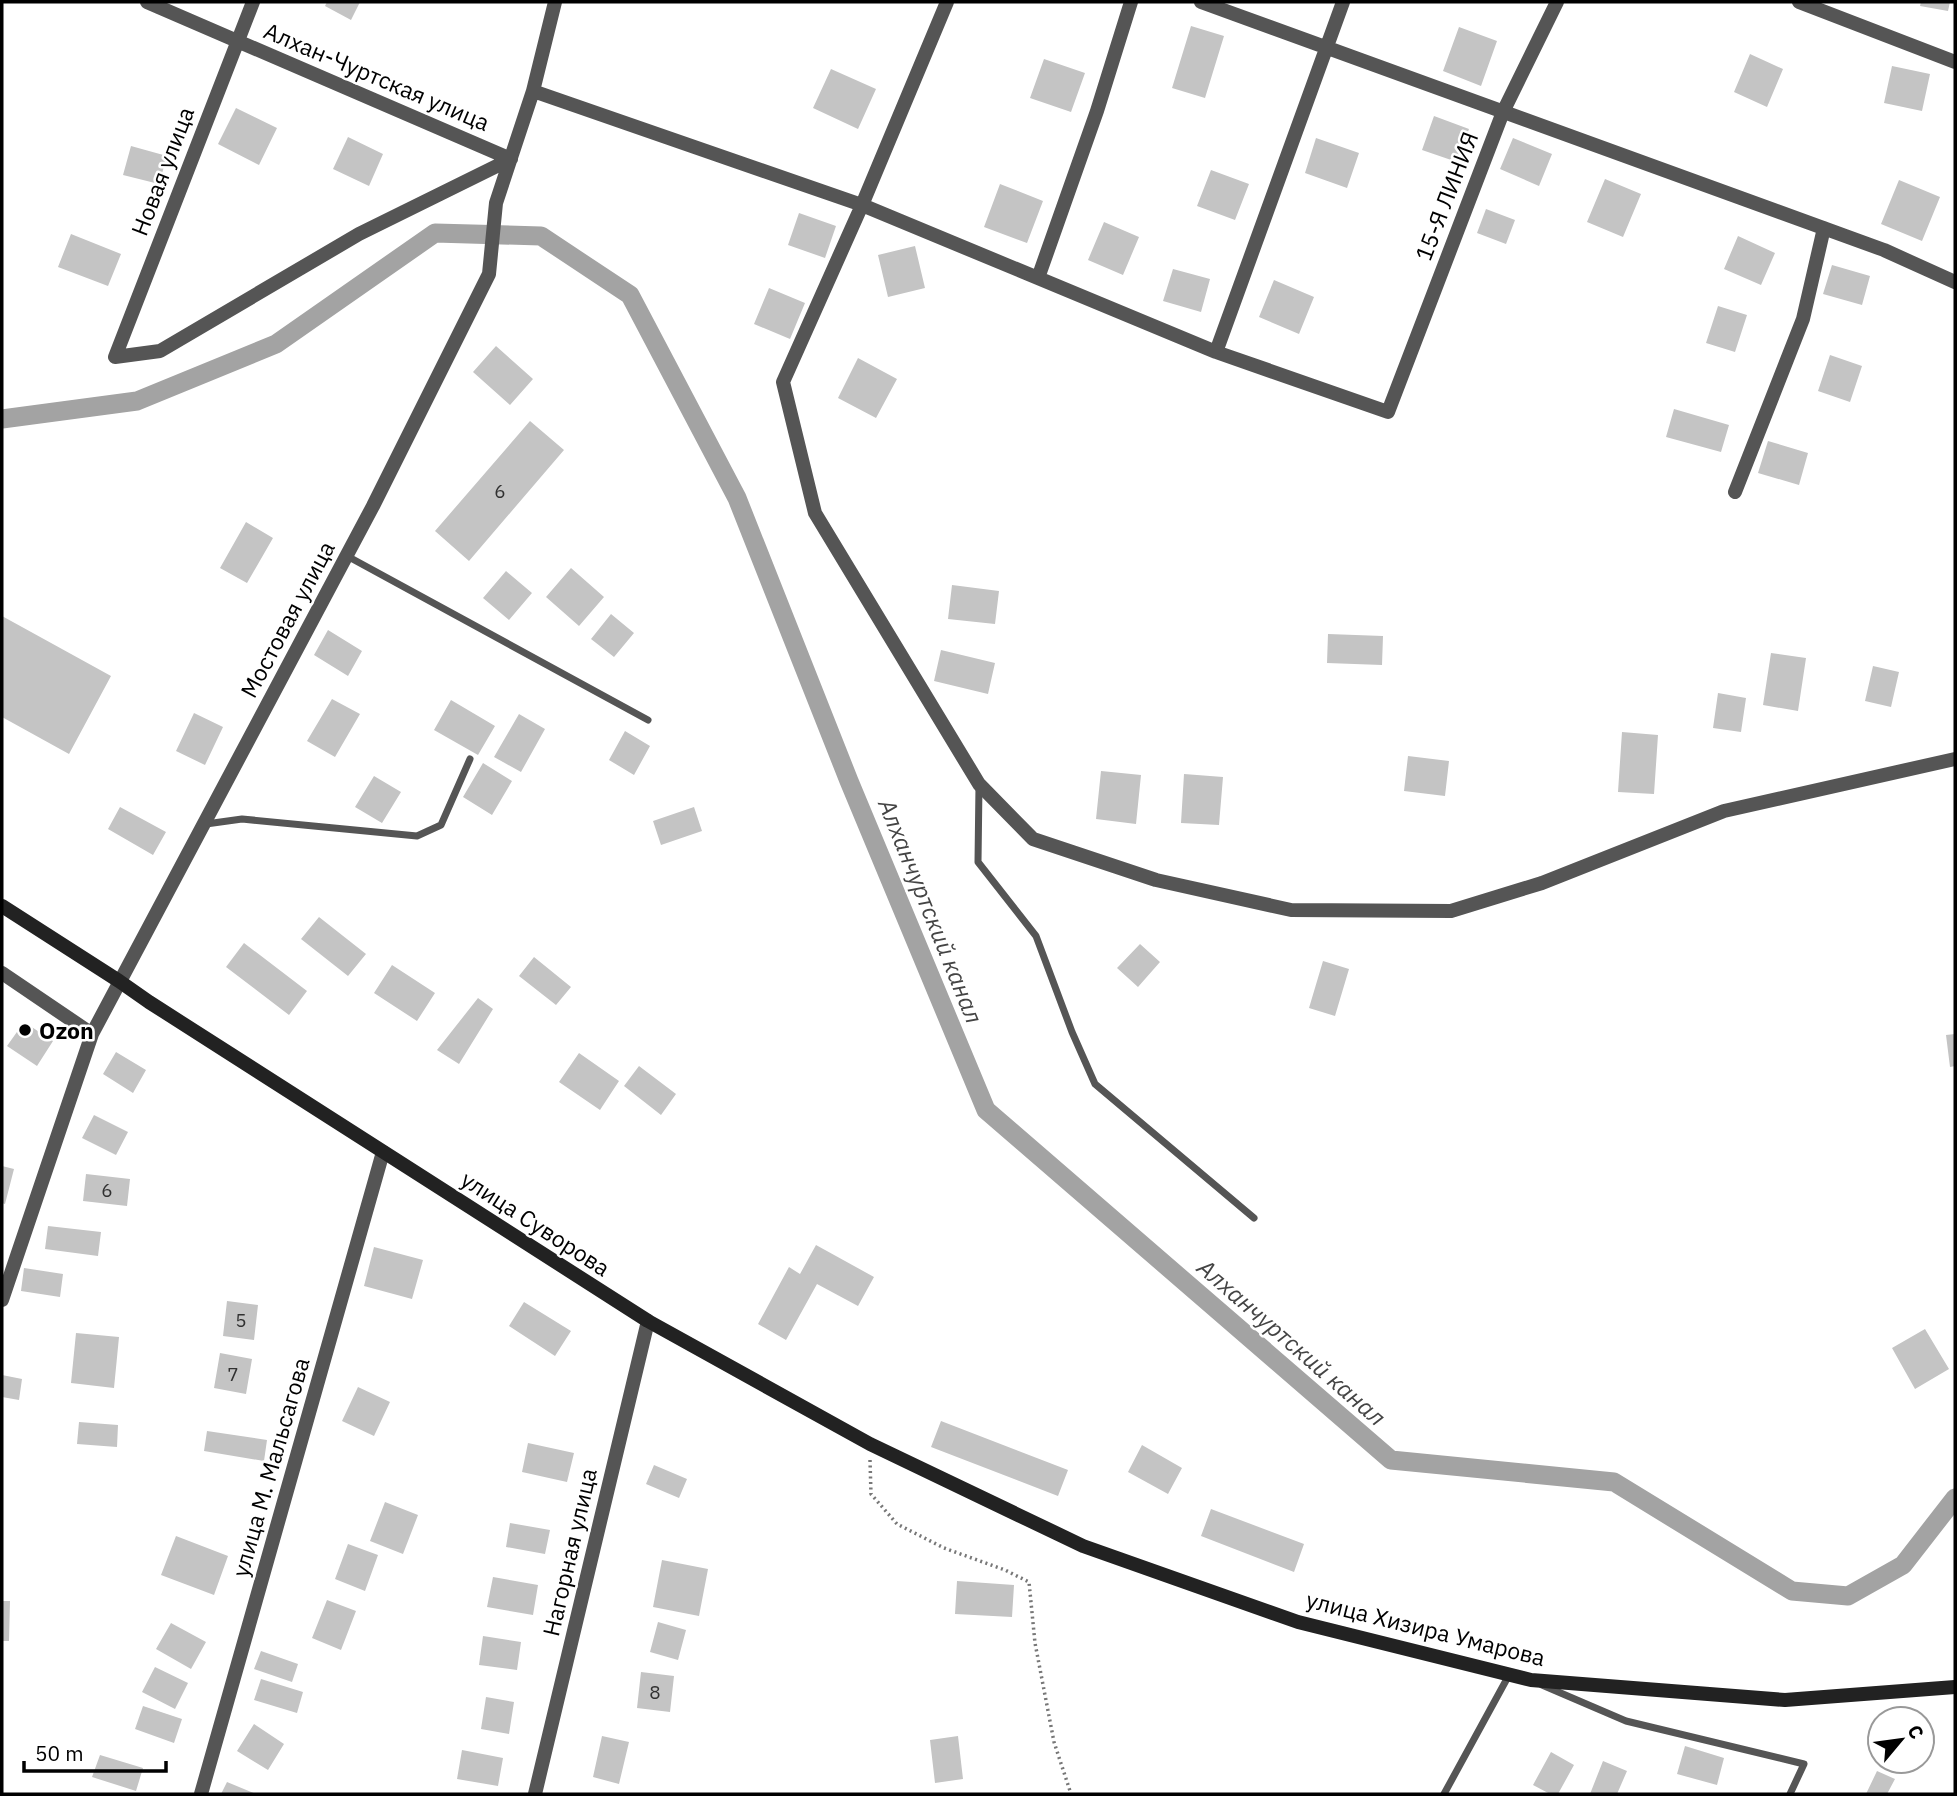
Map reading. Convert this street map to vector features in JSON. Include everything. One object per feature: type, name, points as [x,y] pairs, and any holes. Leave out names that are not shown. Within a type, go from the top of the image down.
[{"type":"main road","name":"улица Суворова","points":[[2,906],[648,1321],[870,1444],[1068,1539]]},
{"type":"main road","name":"улица Хизира Умарова","points":[[1068,1539],[1298,1622],[1531,1680],[1785,1700],[1955,1687]]},
{"type":"street","name":"Алхан-Чуртская улица","points":[[147,2],[511,159]]},
{"type":"street","name":"Новая улица","points":[[253,2],[116,357],[160,351],[359,234],[511,159]]},
{"type":"street","points":[[511,159],[533,92],[555,2]]},
{"type":"street","points":[[947,2],[862,205],[783,382],[815,513],[979,784],[1033,839],[1156,880],[1291,910],[1451,911],[1542,883],[1724,811],[1955,759]]},
{"type":"street","points":[[1038,278],[1097,111],[1131,2]]},
{"type":"street","points":[[1200,2],[1884,250],[1955,282]]},
{"type":"street","points":[[533,92],[862,205],[1216,352],[1342,2]]},
{"type":"street","name":"15-Я ЛИНИЯ","points":[[1216,352],[1388,412],[1503,112],[1557,2]]},
{"type":"street","points":[[1799,2],[1818,5],[1955,62]]},
{"type":"street","name":"Мостовая улица","points":[[2,1300],[92,1034],[346,555],[489,274],[496,203],[511,159]]},
{"type":"street","points":[[1735,492],[1802,319],[1824,228]]},
{"type":"street","points":[[2,973],[92,1034]]},
{"type":"street","name":"улица М. Мальсагова","points":[[201,1794],[383,1152]]},
{"type":"street","name":"Нагорная улица","points":[[535,1794],[648,1321]]},
{"type":"lane","points":[[346,555],[648,720]]},
{"type":"lane","points":[[203,824],[242,819],[416,836],[441,825],[470,759]]},
{"type":"lane","points":[[979,784],[978,862],[1036,936],[1072,1032],[1095,1084],[1254,1218]]},
{"type":"lane","points":[[1444,1794],[1509,1675]]},
{"type":"lane","points":[[1531,1680],[1626,1721],[1804,1764],[1790,1794]]},
{"type":"path","points":[[870,1444],[871,1494],[897,1524],[944,1548],[1005,1570],[1029,1582],[1035,1643],[1054,1742],[1071,1794]]},
{"type":"building","points":[[327,2],[360,2],[351,20],[325,6]]},
{"type":"building","points":[[1921,2],[1950,2],[1948,11],[1920,6]]},
{"type":"building","points":[[1191,26],[1224,36],[1205,98],[1172,88]]},
{"type":"building","points":[[1459,27],[1497,41],[1481,86],[1443,71]]},
{"type":"building","points":[[1750,54],[1783,69],[1767,107],[1734,92]]},
{"type":"building","points":[[1044,59],[1085,73],[1071,112],[1030,98]]},
{"type":"building","points":[[1892,66],[1930,74],[1922,111],[1884,103]]},
{"type":"building","points":[[831,69],[876,89],[858,129],[813,108]]},
{"type":"building","points":[[236,108],[277,128],[259,165],[218,144]]},
{"type":"building","points":[[1434,116],[1469,129],[1457,162],[1422,150]]},
{"type":"building","points":[[348,137],[383,154],[369,186],[333,169]]},
{"type":"building","points":[[1316,138],[1359,153],[1347,188],[1305,173]]},
{"type":"building","points":[[1513,138],[1552,154],[1539,186],[1500,169]]},
{"type":"building","points":[[131,146],[167,156],[159,184],[123,175]]},
{"type":"building","points":[[1211,170],[1249,184],[1235,220],[1197,206]]},
{"type":"building","points":[[1605,179],[1641,194],[1623,237],[1587,222]]},
{"type":"building","points":[[1899,180],[1940,197],[1922,241],[1881,224]]},
{"type":"building","points":[[1000,184],[1043,201],[1027,243],[984,227]]},
{"type":"building","points":[[1486,209],[1515,220],[1506,244],[1477,233]]},
{"type":"building","points":[[799,213],[836,226],[825,258],[788,245]]},
{"type":"building","points":[[1104,222],[1139,237],[1123,275],[1088,260]]},
{"type":"building","points":[[71,234],[121,254],[108,286],[58,267]]},
{"type":"building","points":[[1738,236],[1775,253],[1761,285],[1724,269]]},
{"type":"building","points":[[915,246],[925,288],[888,297],[878,255]]},
{"type":"building","points":[[1832,265],[1870,276],[1862,305],[1823,294]]},
{"type":"building","points":[[1173,269],[1210,279],[1201,312],[1163,301]]},
{"type":"building","points":[[1274,280],[1314,297],[1299,334],[1259,317]]},
{"type":"building","points":[[769,288],[805,303],[790,339],[754,324]]},
{"type":"building","points":[[1718,306],[1747,315],[1735,352],[1706,343]]},
{"type":"building","points":[[496,346],[533,379],[510,405],[473,372]]},
{"type":"building","points":[[1830,355],[1862,366],[1850,402],[1818,391]]},
{"type":"building","points":[[858,358],[897,379],[876,418],[838,398]]},
{"type":"building","points":[[1674,409],[1729,425],[1721,452],[1666,437]]},
{"type":"building","points":[[530,421],[564,450],[469,561],[435,531]]},
{"type":"building","points":[[1768,441],[1808,453],[1799,485],[1758,473]]},
{"type":"building","points":[[246,522],[273,538],[247,583],[220,568]]},
{"type":"building","points":[[571,568],[604,597],[579,626],[546,597]]},
{"type":"building","points":[[506,571],[532,593],[509,620],[483,598]]},
{"type":"building","points":[[952,585],[999,591],[995,624],[948,619]]},
{"type":"building","points":[[611,614],[634,633],[614,657],[591,639]]},
{"type":"building","points":[[2,616],[111,676],[69,754],[2,717]]},
{"type":"building","points":[[328,630],[362,651],[348,676],[314,655]]},
{"type":"building","points":[[1328,634],[1383,636],[1382,665],[1327,663]]},
{"type":"building","points":[[941,650],[995,663],[988,694],[934,681]]},
{"type":"building","points":[[1771,653],[1806,658],[1798,711],[1763,705]]},
{"type":"building","points":[[1873,666],[1899,672],[1891,707],[1865,701]]},
{"type":"building","points":[[1718,693],[1746,698],[1741,732],[1713,728]]},
{"type":"building","points":[[332,699],[360,714],[335,757],[307,741]]},
{"type":"building","points":[[451,700],[495,726],[478,755],[434,730]]},
{"type":"building","points":[[194,713],[223,727],[205,765],[176,751]]},
{"type":"building","points":[[519,714],[545,729],[521,772],[494,757]]},
{"type":"building","points":[[625,731],[650,746],[634,775],[609,760]]},
{"type":"building","points":[[1622,732],[1658,735],[1654,794],[1618,792]]},
{"type":"building","points":[[1408,756],[1449,761],[1445,796],[1404,791]]},
{"type":"building","points":[[483,763],[512,781],[492,815],[463,797]]},
{"type":"building","points":[[1101,771],[1141,775],[1136,824],[1096,819]]},
{"type":"building","points":[[1184,774],[1223,777],[1219,825],[1181,823]]},
{"type":"building","points":[[374,776],[401,792],[382,823],[355,807]]},
{"type":"building","points":[[120,807],[166,832],[153,855],[108,829]]},
{"type":"building","points":[[694,807],[702,831],[661,845],[653,821]]},
{"type":"building","points":[[319,917],[366,954],[348,976],[301,939]]},
{"type":"building","points":[[244,943],[307,991],[289,1015],[226,967]]},
{"type":"building","points":[[1140,944],[1160,962],[1138,987],[1117,968]]},
{"type":"building","points":[[534,957],[571,987],[556,1005],[519,976]]},
{"type":"building","points":[[1323,961],[1349,969],[1335,1016],[1309,1008]]},
{"type":"building","points":[[392,965],[435,993],[417,1021],[374,993]]},
{"type":"building","points":[[478,998],[493,1009],[459,1064],[437,1050]]},
{"type":"building","points":[[24,1022],[53,1041],[37,1066],[7,1046]]},
{"type":"building","points":[[1955,1034],[1955,1066],[1950,1067],[1946,1035]]},
{"type":"building","points":[[116,1052],[146,1070],[133,1093],[103,1074]]},
{"type":"building","points":[[579,1053],[619,1081],[600,1110],[559,1082]]},
{"type":"building","points":[[639,1066],[676,1094],[661,1115],[624,1086]]},
{"type":"building","points":[[94,1115],[128,1132],[116,1155],[82,1138]]},
{"type":"building","points":[[2,1166],[14,1169],[5,1204],[2,1203]]},
{"type":"building","points":[[86,1174],[130,1179],[127,1206],[83,1201]]},
{"type":"building","points":[[48,1226],[101,1232],[98,1256],[45,1249]]},
{"type":"building","points":[[816,1245],[874,1277],[858,1306],[817,1284],[786,1340],[758,1324],[789,1267],[800,1274]]},
{"type":"building","points":[[374,1247],[423,1260],[412,1299],[364,1286]]},
{"type":"building","points":[[24,1268],[63,1274],[60,1297],[21,1291]]},
{"type":"building","points":[[227,1301],[258,1305],[254,1340],[223,1336]]},
{"type":"building","points":[[524,1302],[571,1331],[555,1356],[509,1326]]},
{"type":"building","points":[[1925,1329],[1949,1369],[1915,1389],[1892,1348]]},
{"type":"building","points":[[76,1333],[119,1337],[114,1388],[71,1383]]},
{"type":"building","points":[[220,1353],[252,1359],[246,1394],[214,1388]]},
{"type":"building","points":[[2,1375],[22,1379],[19,1400],[2,1397]]},
{"type":"building","points":[[358,1387],[390,1402],[374,1436],[342,1421]]},
{"type":"building","points":[[941,1421],[1068,1470],[1058,1496],[931,1447]]},
{"type":"building","points":[[79,1422],[118,1425],[117,1447],[77,1444]]},
{"type":"building","points":[[207,1431],[267,1440],[264,1461],[204,1451]]},
{"type":"building","points":[[528,1443],[574,1453],[567,1482],[522,1472]]},
{"type":"building","points":[[1142,1445],[1182,1468],[1168,1494],[1128,1472]]},
{"type":"building","points":[[654,1465],[687,1479],[679,1498],[646,1484]]},
{"type":"building","points":[[385,1502],[418,1515],[403,1554],[370,1541]]},
{"type":"building","points":[[1211,1509],[1304,1544],[1294,1572],[1201,1536]]},
{"type":"building","points":[[510,1523],[550,1530],[545,1554],[506,1547]]},
{"type":"building","points":[[176,1536],[228,1556],[214,1595],[161,1575]]},
{"type":"building","points":[[348,1544],[378,1555],[365,1591],[335,1579]]},
{"type":"building","points":[[662,1560],[708,1569],[699,1616],[653,1607]]},
{"type":"building","points":[[493,1577],[538,1585],[533,1615],[487,1607]]},
{"type":"building","points":[[957,1581],[1014,1585],[1012,1617],[955,1614]]},
{"type":"building","points":[[327,1600],[356,1611],[341,1650],[312,1638]]},
{"type":"building","points":[[2,1601],[10,1601],[9,1641],[2,1641]]},
{"type":"building","points":[[658,1622],[686,1630],[678,1660],[650,1652]]},
{"type":"building","points":[[171,1623],[206,1642],[191,1669],[156,1649]]},
{"type":"building","points":[[483,1636],[521,1642],[517,1670],[479,1665]]},
{"type":"building","points":[[261,1651],[298,1664],[292,1682],[254,1669]]},
{"type":"building","points":[[155,1667],[188,1683],[175,1709],[142,1692]]},
{"type":"building","points":[[641,1672],[674,1676],[670,1712],[637,1708]]},
{"type":"building","points":[[261,1679],[303,1692],[297,1713],[254,1700]]},
{"type":"building","points":[[486,1697],[514,1702],[509,1734],[481,1729]]},
{"type":"building","points":[[143,1706],[182,1719],[174,1743],[135,1729]]},
{"type":"building","points":[[254,1724],[284,1744],[268,1770],[237,1751]]},
{"type":"building","points":[[602,1736],[629,1742],[619,1784],[593,1777]]},
{"type":"building","points":[[958,1736],[963,1779],[935,1783],[930,1740]]},
{"type":"building","points":[[1685,1746],[1724,1758],[1717,1785],[1677,1774]]},
{"type":"building","points":[[462,1750],[503,1758],[498,1786],[457,1779]]},
{"type":"building","points":[[1551,1752],[1574,1765],[1558,1794],[1550,1794],[1533,1785]]},
{"type":"building","points":[[100,1755],[143,1768],[136,1791],[92,1777]]},
{"type":"building","points":[[1603,1761],[1627,1771],[1617,1794],[1590,1794]]},
{"type":"building","points":[[1875,1775],[1886,1775],[1895,1779],[1887,1794],[1866,1794]]},
{"type":"building","points":[[227,1782],[256,1794],[221,1794]]},
{"type":"waterway","name":"Алханчуртский канал","points":[[2,419],[137,401],[276,344],[435,233],[541,236],[630,295],[737,498],[849,781],[986,1110],[1391,1460],[1614,1482],[1792,1591],[1848,1596],[1903,1565],[1955,1498]]},
{"type":"place","name":"Ozon","points":[[25,1030]]}]
